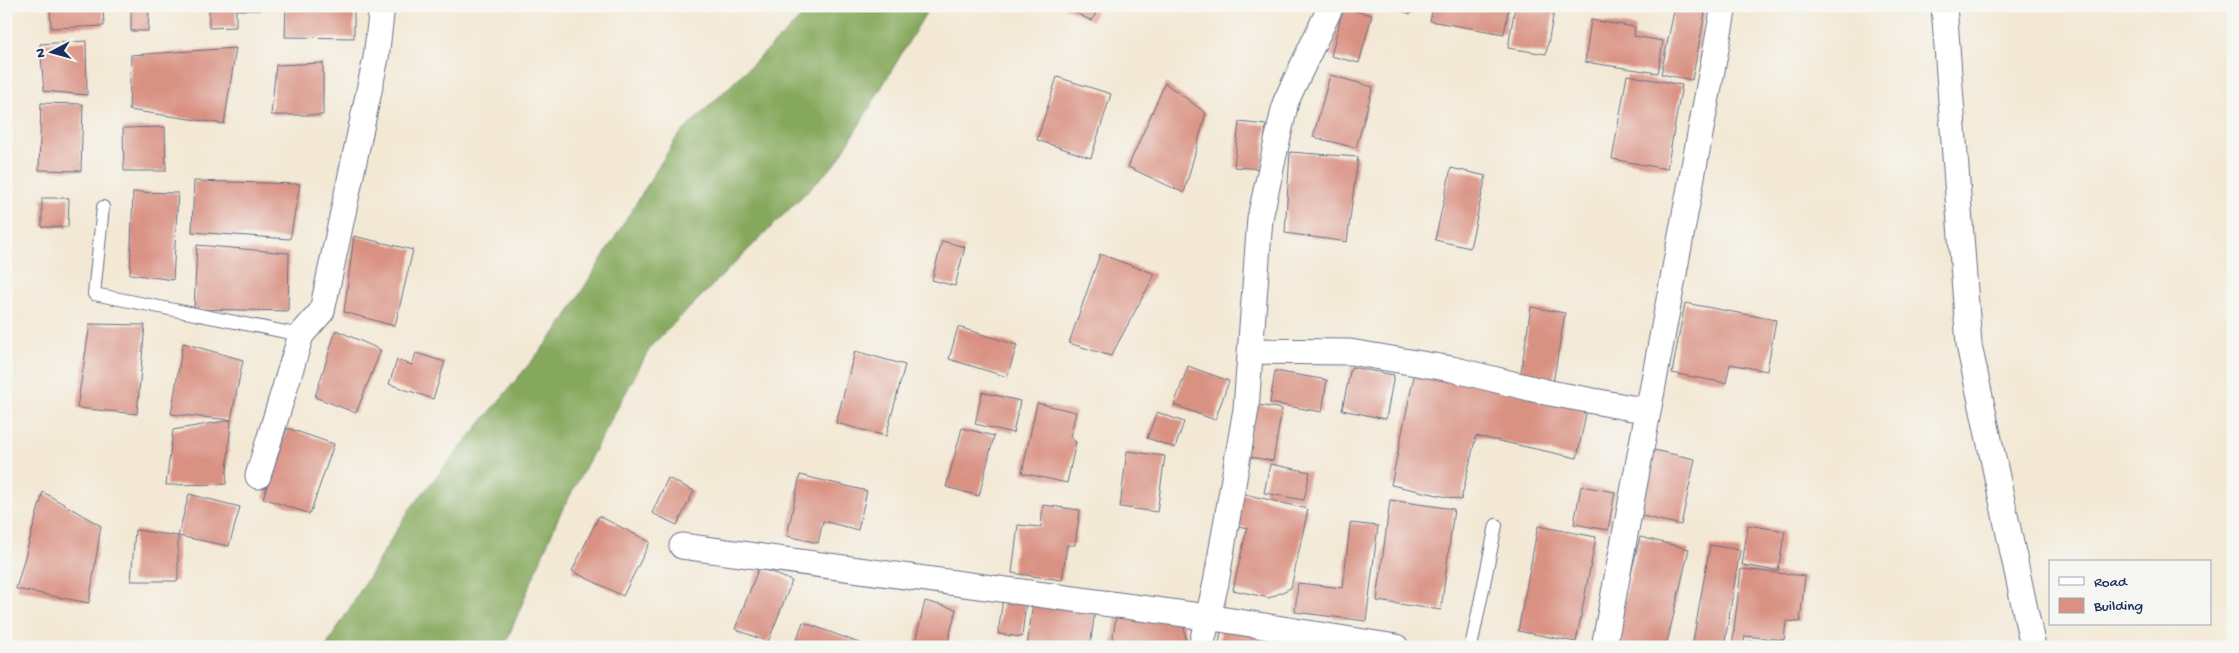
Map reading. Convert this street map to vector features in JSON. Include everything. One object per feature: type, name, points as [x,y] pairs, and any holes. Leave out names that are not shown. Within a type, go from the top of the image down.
[{"type":"street","points":[[258,476],[301,335],[322,311],[376,58],[382,6]]},
{"type":"street","points":[[1200,647],[1216,583],[1246,409],[1260,218],[1286,101],[1330,6]]},
{"type":"street","points":[[1604,647],[1724,6]]},
{"type":"street","points":[[1944,6],[1969,345],[2033,647]]},
{"type":"street","points":[[1250,351],[1350,352],[1452,369],[1550,393],[1648,411]]},
{"type":"street","points":[[682,546],[1206,617],[1396,647]]},
{"type":"lane","points":[[103,207],[94,294],[301,335]]},
{"type":"lane","points":[[1471,647],[1496,525]]},
{"type":"green space","points":[[813,6],[930,6],[837,162],[651,346],[559,516],[504,647],[326,647],[409,510],[559,328],[677,137]]},
{"type":"building","points":[[50,6],[103,6],[104,26],[51,28]]},
{"type":"building","points":[[131,6],[172,6],[172,9],[149,9],[148,31],[131,31]]},
{"type":"building","points":[[209,6],[260,6],[260,10],[236,10],[236,27],[209,28]]},
{"type":"building","points":[[286,6],[354,6],[354,38],[285,37]]},
{"type":"building","points":[[1062,6],[1099,6],[1092,21]]},
{"type":"building","points":[[1383,6],[1413,6],[1411,14]]},
{"type":"building","points":[[1433,6],[1509,6],[1504,34],[1430,21]]},
{"type":"building","points":[[1515,6],[1555,6],[1546,54],[1508,48]]},
{"type":"building","points":[[1675,6],[1705,13],[1692,80],[1661,74]]},
{"type":"building","points":[[1343,8],[1372,15],[1359,63],[1331,56]]},
{"type":"building","points":[[1591,20],[1635,27],[1634,36],[1663,41],[1658,73],[1585,62]]},
{"type":"building","points":[[86,41],[87,95],[44,91],[40,44]]},
{"type":"building","points":[[236,48],[224,124],[129,110],[131,55]]},
{"type":"building","points":[[323,63],[323,115],[271,115],[276,65]]},
{"type":"building","points":[[1330,75],[1373,87],[1356,148],[1313,137]]},
{"type":"building","points":[[1627,75],[1682,85],[1667,169],[1612,159]]},
{"type":"building","points":[[1057,77],[1111,94],[1091,158],[1037,140]]},
{"type":"building","points":[[1165,83],[1206,113],[1184,193],[1128,167]]},
{"type":"building","points":[[41,103],[83,104],[81,171],[39,170]]},
{"type":"building","points":[[1239,122],[1266,125],[1262,169],[1234,167]]},
{"type":"building","points":[[165,127],[166,171],[124,171],[123,128]]},
{"type":"building","points":[[1290,152],[1358,157],[1347,242],[1285,233]]},
{"type":"building","points":[[1451,168],[1486,176],[1470,248],[1435,240]]},
{"type":"building","points":[[194,181],[300,184],[290,239],[192,232]]},
{"type":"building","points":[[133,192],[178,193],[173,280],[130,274]]},
{"type":"building","points":[[42,198],[69,198],[68,227],[42,227]]},
{"type":"building","points":[[354,236],[413,250],[395,326],[344,312]]},
{"type":"building","points":[[942,241],[965,247],[955,286],[932,280]]},
{"type":"building","points":[[197,245],[289,253],[288,311],[194,309]]},
{"type":"building","points":[[1100,254],[1155,274],[1111,356],[1069,343]]},
{"type":"building","points":[[1685,303],[1776,320],[1767,371],[1730,364],[1726,383],[1672,373]]},
{"type":"building","points":[[1531,307],[1565,313],[1553,383],[1520,378]]},
{"type":"building","points":[[90,324],[145,325],[137,414],[77,408]]},
{"type":"building","points":[[958,327],[1017,345],[1007,377],[949,359]]},
{"type":"building","points":[[336,330],[381,350],[356,413],[315,397]]},
{"type":"building","points":[[183,343],[243,360],[231,420],[171,414]]},
{"type":"building","points":[[855,351],[905,365],[886,436],[836,423]]},
{"type":"building","points":[[416,353],[445,362],[433,399],[389,384],[397,360],[412,365]]},
{"type":"building","points":[[1188,366],[1229,381],[1215,420],[1174,405]]},
{"type":"building","points":[[1351,367],[1394,375],[1386,419],[1342,410]]},
{"type":"building","points":[[1275,371],[1327,380],[1322,412],[1270,403]]},
{"type":"building","points":[[1415,371],[1587,409],[1577,458],[1476,436],[1461,500],[1391,485]]},
{"type":"building","points":[[982,392],[1020,401],[1013,433],[975,424]]},
{"type":"building","points":[[1037,403],[1076,412],[1070,437],[1076,442],[1067,483],[1022,473]]},
{"type":"building","points":[[1253,404],[1282,409],[1273,461],[1245,456]]},
{"type":"building","points":[[1157,412],[1184,422],[1175,448],[1147,438]]},
{"type":"building","points":[[231,420],[226,484],[166,485],[173,430]]},
{"type":"building","points":[[287,428],[334,444],[310,514],[263,498]]},
{"type":"building","points":[[962,428],[994,436],[979,496],[946,487]]},
{"type":"building","points":[[1649,449],[1695,459],[1681,525],[1634,514]]},
{"type":"building","points":[[1127,451],[1165,456],[1157,512],[1120,507]]},
{"type":"building","points":[[1270,464],[1310,472],[1304,500],[1264,493]]},
{"type":"building","points":[[800,475],[867,491],[858,530],[823,521],[818,543],[787,536]]},
{"type":"building","points":[[668,478],[694,491],[677,525],[652,513]]},
{"type":"building","points":[[1581,486],[1615,492],[1608,530],[1574,524]]},
{"type":"building","points":[[43,492],[101,526],[89,603],[16,589]]},
{"type":"building","points":[[1236,492],[1308,509],[1291,588],[1269,598],[1233,590],[1247,528],[1229,524]]},
{"type":"building","points":[[189,494],[240,507],[229,546],[178,536]]},
{"type":"building","points":[[1390,500],[1454,509],[1441,610],[1377,601]]},
{"type":"building","points":[[1043,505],[1080,510],[1075,545],[1067,545],[1062,580],[1012,573],[1018,525],[1041,527]]},
{"type":"building","points":[[599,516],[650,542],[623,596],[572,571]]},
{"type":"building","points":[[1350,523],[1378,526],[1366,621],[1295,612],[1298,583],[1343,588]]},
{"type":"building","points":[[1748,525],[1785,531],[1778,571],[1742,565]]},
{"type":"building","points":[[1538,526],[1596,537],[1576,642],[1518,631]]},
{"type":"building","points":[[135,530],[178,536],[178,581],[131,581]]},
{"type":"building","points":[[1640,537],[1689,549],[1666,647],[1613,647]]},
{"type":"building","points":[[1710,545],[1740,550],[1724,647],[1692,647]]},
{"type":"building","points":[[759,567],[792,581],[768,642],[735,629]]},
{"type":"building","points":[[1741,569],[1805,576],[1800,622],[1786,621],[1784,640],[1745,636],[1743,647],[1732,647]]},
{"type":"building","points":[[1003,598],[1026,601],[1022,637],[998,634]]},
{"type":"building","points":[[925,601],[956,609],[947,647],[914,647]]},
{"type":"building","points":[[1033,602],[1095,610],[1090,647],[1027,647]]},
{"type":"building","points":[[1117,612],[1183,620],[1187,647],[1111,647]]},
{"type":"building","points":[[803,622],[870,647],[794,647]]},
{"type":"building","points":[[1221,629],[1264,635],[1262,647],[1219,647]]},
{"type":"building","points":[[1748,641],[1800,645],[1800,647],[1748,647]]}]
